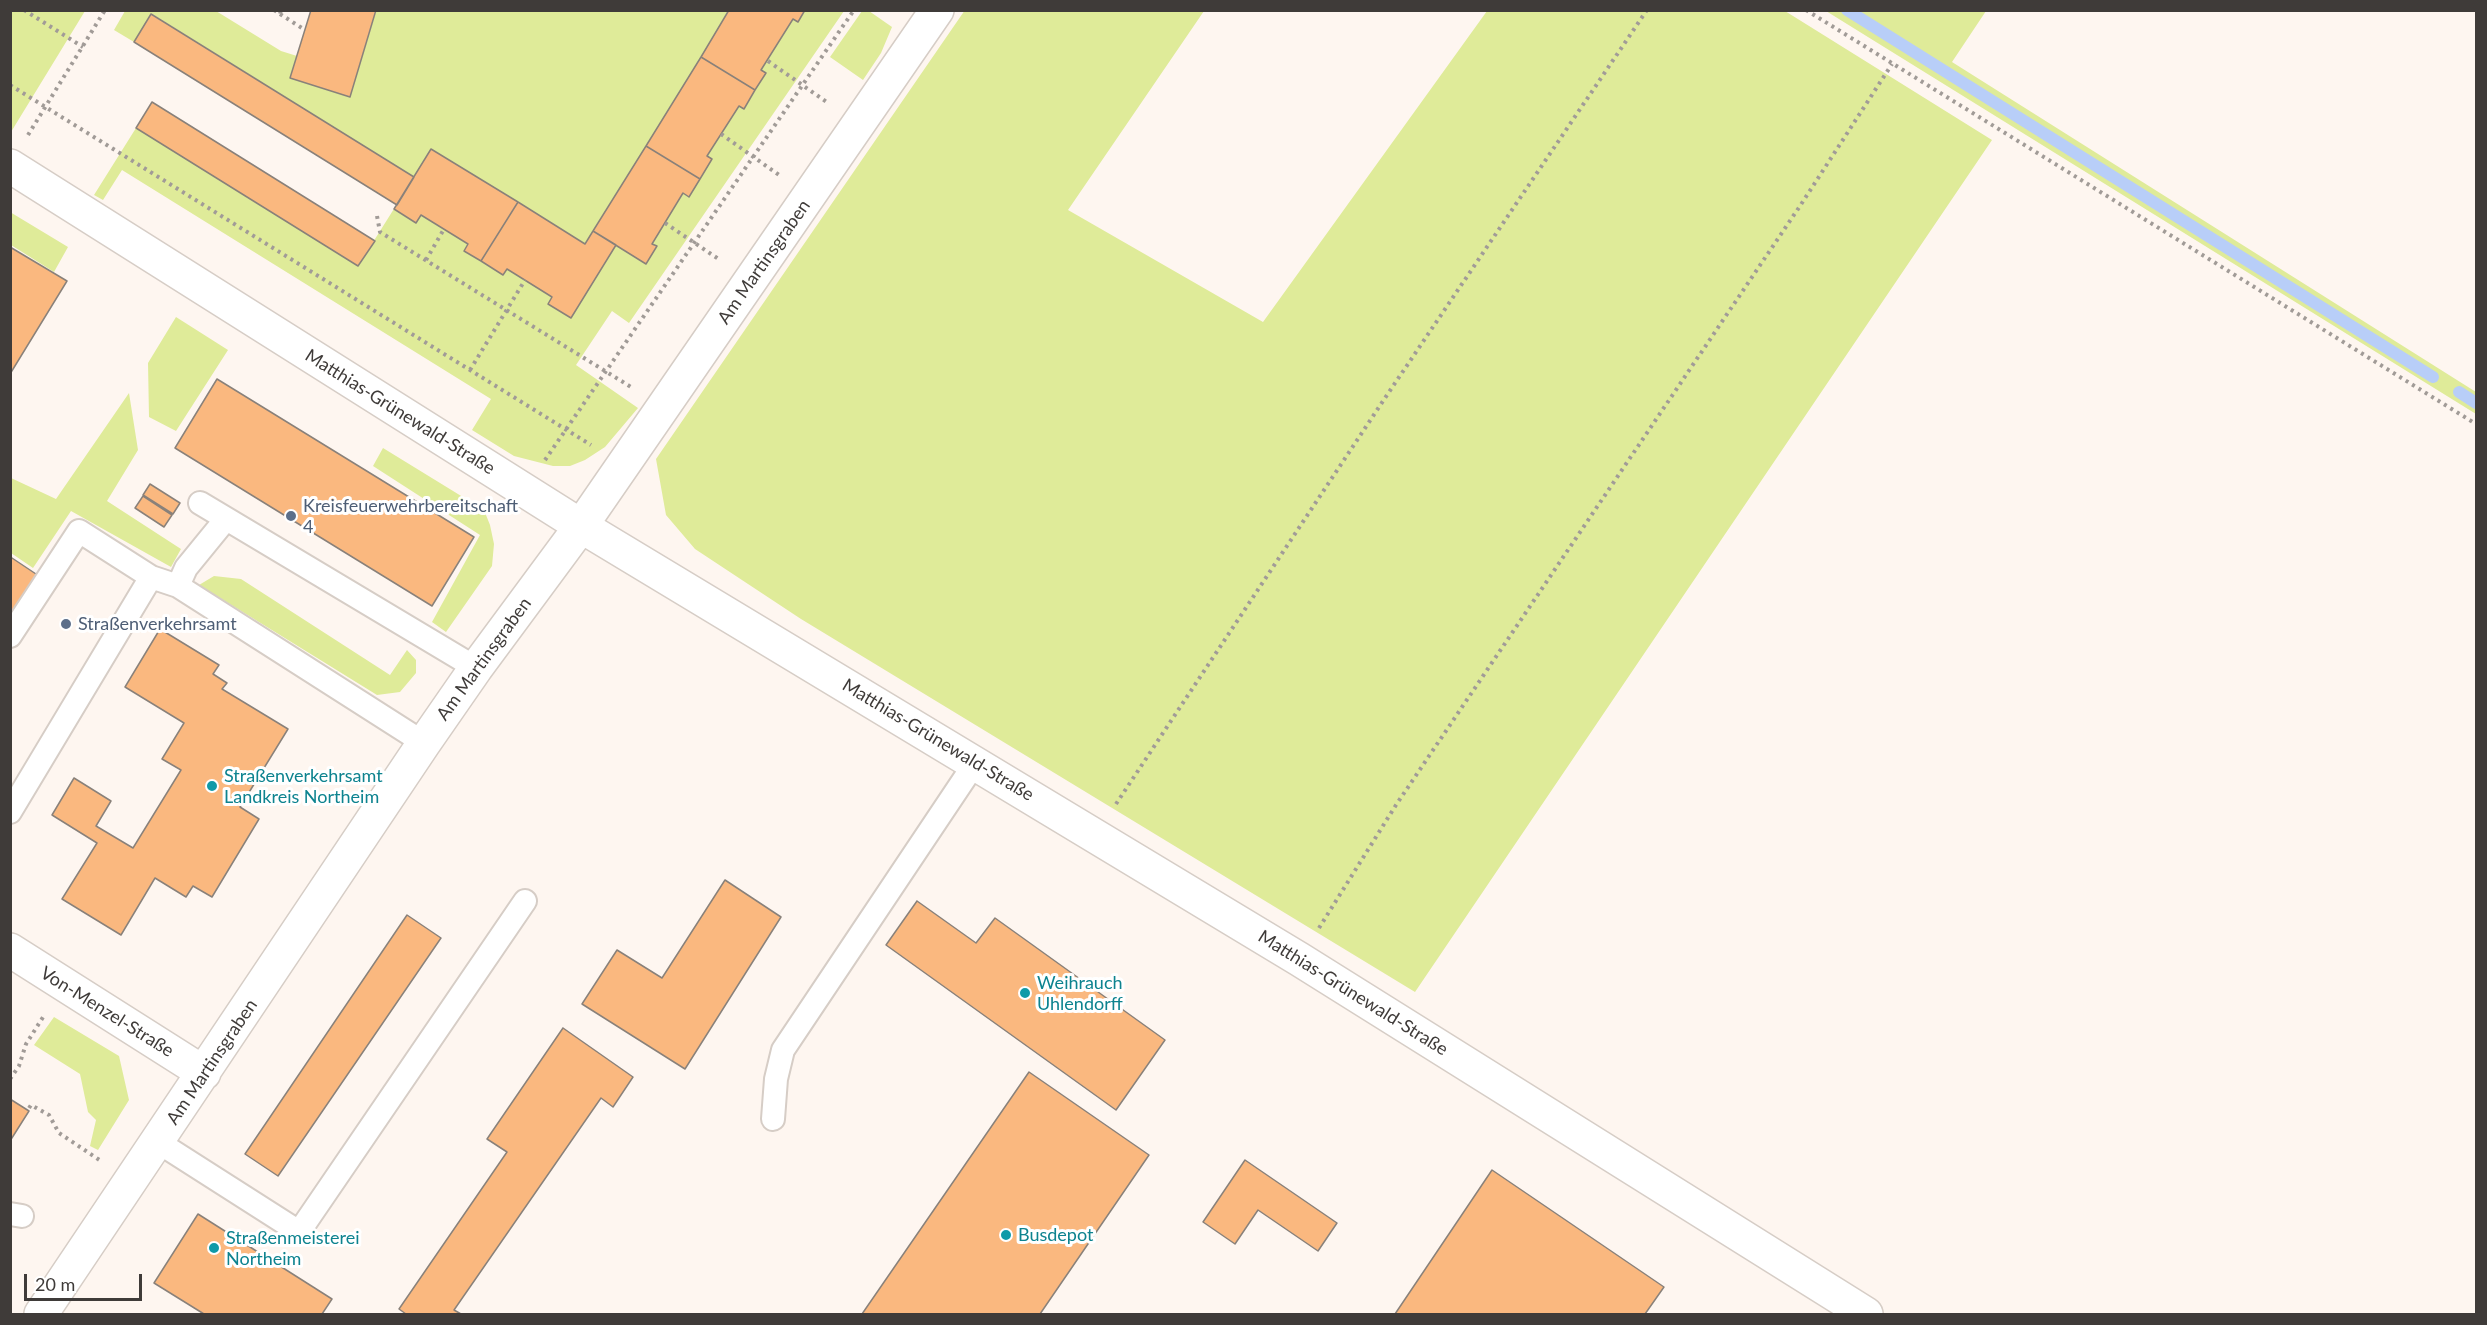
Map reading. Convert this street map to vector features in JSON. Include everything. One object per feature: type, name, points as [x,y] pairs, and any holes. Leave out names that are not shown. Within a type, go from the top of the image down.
[{"type":"street","name":"Am Martinsgraben","points":[[41,1314],[424,743],[476,668],[581,526],[937,10]]},
{"type":"street","name":"Matthias-Grünewald-Straße","points":[[16,155],[581,526],[1299,959],[1866,1314]]},
{"type":"street","name":"Von-Menzel-Straße","points":[[10,950],[204,1073]]},
{"type":"lane","points":[[200,503],[476,668]]},
{"type":"lane","points":[[178,586],[186,568],[226,519]]},
{"type":"lane","points":[[10,636],[79,531],[151,577],[178,586],[424,743]]},
{"type":"lane","points":[[10,812],[151,577]]},
{"type":"lane","points":[[773,1119],[776,1079],[783,1050],[975,763]]},
{"type":"lane","points":[[158,1142],[298,1232],[525,901]]},
{"type":"path","points":[[24,10],[83,47]]},
{"type":"path","points":[[16,155],[105,10]]},
{"type":"path","points":[[274,10],[281,12],[305,30]]},
{"type":"path","points":[[524,490],[854,10]]},
{"type":"path","points":[[1096,835],[1384,398],[1647,10]]},
{"type":"path","points":[[1806,10],[2476,424]]},
{"type":"path","points":[[768,61],[858,124]]},
{"type":"path","points":[[1299,959],[1396,805],[1800,206],[1892,64]]},
{"type":"path","points":[[10,85],[623,465]]},
{"type":"path","points":[[721,134],[810,195]]},
{"type":"path","points":[[377,216],[380,231],[663,407]]},
{"type":"path","points":[[665,223],[750,281]]},
{"type":"path","points":[[426,260],[444,229]]},
{"type":"path","points":[[470,370],[525,280]]},
{"type":"path","points":[[10,1079],[18,1066],[26,1044],[52,1005]]},
{"type":"path","points":[[29,1108],[31,1105],[49,1115],[59,1133],[87,1152]]},
{"type":"green space","points":[[965,10],[1204,11],[1068,210],[1263,322],[1487,11],[1785,11],[1992,140],[1415,992],[801,619],[695,549],[666,515],[656,459]]},
{"type":"green space","points":[[10,11],[85,11],[11,132]]},
{"type":"green space","points":[[125,11],[216,11],[281,51],[297,56],[290,78],[350,96],[376,11],[844,11],[629,323],[612,311],[576,365],[638,408],[605,447],[585,460],[570,466],[553,466],[514,456],[472,430],[491,399],[122,170],[103,200],[94,195],[136,128],[358,266],[414,177],[152,14],[134,42],[114,30]]},
{"type":"green space","points":[[862,11],[869,11],[892,27],[881,53],[863,80],[830,57]]},
{"type":"green space","points":[[1826,11],[1986,11],[1952,62],[2476,392],[2476,414]]},
{"type":"green space","points":[[10,212],[68,247],[54,272],[11,245]]},
{"type":"green space","points":[[176,317],[228,350],[176,431],[149,417],[148,363]]},
{"type":"green space","points":[[129,393],[138,450],[107,501],[181,549],[171,567],[71,511],[33,568],[11,553],[11,478],[56,499]]},
{"type":"green space","points":[[383,448],[484,510],[490,525],[494,544],[492,566],[446,632],[432,622],[480,535],[373,466]]},
{"type":"green space","points":[[214,576],[241,579],[390,675],[407,650],[416,660],[416,673],[400,692],[377,695],[199,585]]},
{"type":"green space","points":[[54,1017],[119,1056],[129,1100],[98,1150],[90,1146],[96,1120],[88,1112],[80,1074],[34,1045]]},
{"type":"building","points":[[311,10],[376,10],[350,97],[290,78]]},
{"type":"building","points":[[729,10],[805,10],[798,22],[793,19],[761,70],[766,73],[755,90],[701,57]]},
{"type":"building","points":[[151,14],[414,177],[397,205],[134,42]]},
{"type":"building","points":[[701,57],[755,90],[744,109],[739,106],[707,156],[712,159],[700,179],[646,146]]},
{"type":"building","points":[[152,102],[375,241],[358,266],[136,128]]},
{"type":"building","points":[[646,146],[700,179],[689,197],[683,193],[652,244],[657,246],[646,264],[593,231]]},
{"type":"building","points":[[431,149],[518,202],[481,261],[464,251],[468,244],[421,215],[416,223],[394,209]]},
{"type":"building","points":[[518,202],[585,244],[593,231],[616,245],[571,318],[548,304],[552,297],[507,269],[503,275],[481,261]]},
{"type":"building","points":[[10,247],[67,281],[10,374]]},
{"type":"building","points":[[217,379],[474,537],[432,606],[175,448]]},
{"type":"building","points":[[150,484],[180,503],[173,514],[143,495]]},
{"type":"building","points":[[143,496],[172,515],[164,527],[135,508]]},
{"type":"building","points":[[12,558],[39,576],[10,617],[10,560]]},
{"type":"building","name":"Straßenverkehrsamt Landkreis Northeim","points":[[160,629],[219,665],[213,674],[227,683],[222,689],[288,729],[240,807],[259,819],[212,897],[193,886],[186,897],[155,878],[121,935],[62,899],[97,843],[52,815],[74,778],[111,801],[96,826],[133,848],[181,770],[162,759],[184,723],[125,687]]},
{"type":"building","points":[[725,880],[781,917],[685,1069],[582,1004],[617,950],[662,978]]},
{"type":"building","name":"Weihrauch Uhlendorff","points":[[917,901],[976,943],[995,918],[1165,1040],[1116,1110],[886,945]]},
{"type":"building","points":[[407,915],[441,938],[278,1176],[245,1154]]},
{"type":"building","points":[[563,1028],[633,1077],[613,1107],[601,1098],[454,1310],[461,1314],[406,1314],[399,1309],[507,1152],[487,1139]]},
{"type":"building","name":"Busdepot","points":[[1029,1072],[1149,1155],[1040,1314],[862,1314]]},
{"type":"building","points":[[10,1099],[29,1111],[10,1141]]},
{"type":"building","points":[[1245,1160],[1337,1223],[1318,1251],[1258,1210],[1235,1244],[1203,1222]]},
{"type":"building","points":[[1492,1170],[1664,1287],[1645,1314],[1395,1314]]},
{"type":"building","name":"Straßenmeisterei Northeim","points":[[198,1214],[332,1299],[322,1314],[204,1314],[154,1283]]},
{"type":"waterway","points":[[1847,10],[2433,377]]},
{"type":"waterway","points":[[2459,392],[2476,403]]},
{"type":"place","name":"Kreisfeuerwehrbereitschaft 4","points":[[291,516]]},
{"type":"place","name":"Straßenverkehrsamt","points":[[66,624]]},
{"type":"place","name":"Straßenverkehrsamt Landkreis Northeim","points":[[212,786]]},
{"type":"place","name":"Weihrauch Uhlendorff","points":[[1025,993]]},
{"type":"place","name":"Busdepot","points":[[1006,1235]]},
{"type":"place","name":"Straßenmeisterei Northeim","points":[[214,1248]]}]
